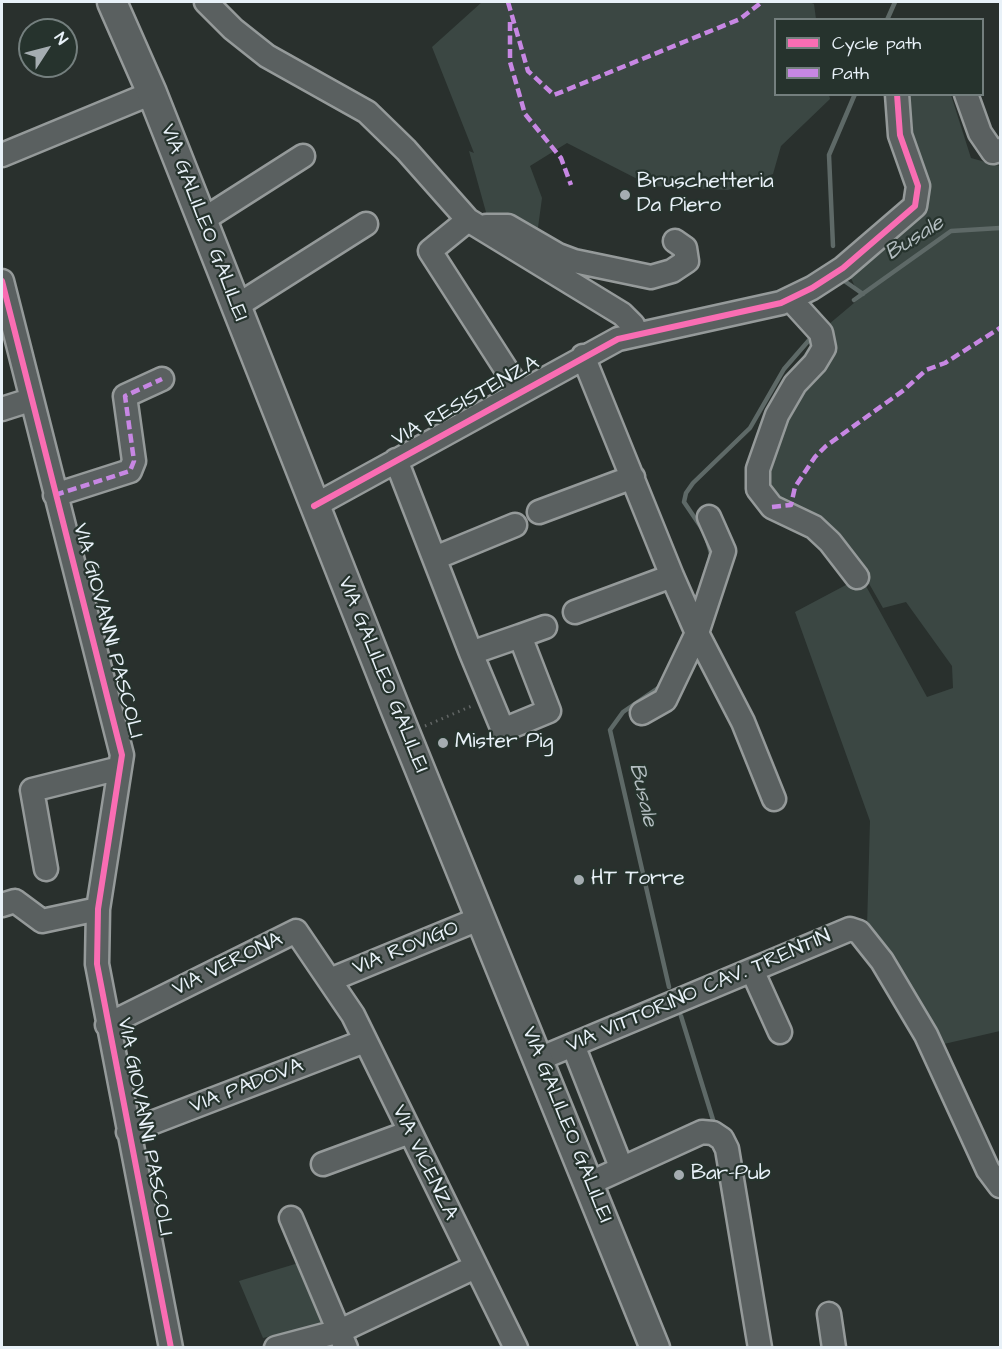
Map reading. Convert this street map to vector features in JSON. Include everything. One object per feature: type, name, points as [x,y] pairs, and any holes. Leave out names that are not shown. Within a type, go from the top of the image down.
[{"type":"main road","name":"VIA GALILEO GALILEI","points":[[112,2],[152,93],[314,506],[655,1347]]},
{"type":"street","points":[[206,2],[233,29],[267,56],[367,112],[475,224],[622,314],[633,325],[636,333]]},
{"type":"street","points":[[3,155],[152,93]]},
{"type":"street","name":"VIA RESISTENZA","points":[[314,506],[583,356],[636,333],[688,325],[790,300],[843,268],[908,215],[915,206],[918,186],[900,135],[897,96]]},
{"type":"street","points":[[967,96],[980,133],[993,152],[1000,150]]},
{"type":"street","points":[[201,221],[303,156]]},
{"type":"street","points":[[235,307],[366,224]]},
{"type":"street","points":[[520,391],[430,251],[475,224],[508,226],[558,255],[651,277],[672,271],[687,261],[685,248],[675,241]]},
{"type":"street","name":"VIA GIOVANNI PASCOLI","points":[[2,281],[30,400],[122,755],[98,909],[97,964],[171,1347]]},
{"type":"street","points":[[790,300],[822,343],[786,398],[768,437],[757,482],[762,496],[772,507],[814,527],[842,555],[857,577]]},
{"type":"street","points":[[583,356],[672,576],[697,633],[743,722],[774,799]]},
{"type":"street","points":[[55,495],[130,471],[134,461],[124,396],[162,380]]},
{"type":"street","points":[[2,409],[30,400]]},
{"type":"street","points":[[396,460],[502,730],[549,711],[520,636]]},
{"type":"street","points":[[539,512],[633,477]]},
{"type":"street","points":[[642,713],[665,700],[697,633],[724,551],[709,517]]},
{"type":"street","points":[[435,558],[515,525]]},
{"type":"street","points":[[575,612],[672,576]]},
{"type":"street","points":[[471,653],[545,627]]},
{"type":"street","points":[[46,870],[32,790],[120,768]]},
{"type":"street","points":[[2,905],[15,901],[42,921],[98,909]]},
{"type":"street","name":"VIA ROVIGO","points":[[330,980],[481,918]]},
{"type":"street","name":"VIA VITTORINO CAV. TRENTIN","points":[[539,1059],[850,929],[859,932],[882,961],[926,1035],[988,1170],[1000,1186]]},
{"type":"street","name":"VIA VERONA","points":[[107,1025],[296,931],[330,980]]},
{"type":"street","points":[[752,970],[780,1032]]},
{"type":"street","name":"VIA VICENZA","points":[[330,980],[353,1016],[516,1347]]},
{"type":"street","name":"VIA PADOVA","points":[[128,1132],[365,1041]]},
{"type":"street","name":"VIA GALILEO GALILEI","points":[[573,1045],[621,1167]]},
{"type":"street","points":[[323,1164],[410,1132]]},
{"type":"street","points":[[588,1184],[702,1132],[713,1133],[722,1139],[727,1149],[760,1347]]},
{"type":"street","points":[[291,1218],[343,1339]]},
{"type":"street","points":[[276,1347],[343,1339],[475,1267]]},
{"type":"street","points":[[829,1314],[834,1347]]},
{"type":"path","points":[[416,730],[489,698]]},
{"type":"shaded area","points":[[482,2],[809,2],[814,4],[816,18],[774,18],[774,96],[829,96],[830,99],[781,146],[773,174],[728,190],[651,186],[567,143],[530,166],[542,198],[537,235],[489,223],[469,151],[474,153],[432,47]]},
{"type":"shaded area","points":[[897,96],[951,96],[971,158],[1000,166],[1000,1031],[931,1047],[867,927],[870,821],[795,612],[861,577],[927,697],[953,688],[952,666],[906,602],[883,608],[840,533],[810,513],[765,507],[774,403],[816,335],[860,298],[846,267],[918,215]]},
{"type":"shaded area","points":[[305,1261],[331,1321],[263,1338],[239,1281]]},
{"type":"waterway","points":[[888,18],[895,2]]},
{"type":"waterway","points":[[833,246],[829,155],[854,96]]},
{"type":"waterway","name":"Busale","points":[[854,300],[951,231],[1000,228]]},
{"type":"waterway","points":[[843,280],[863,294]]},
{"type":"waterway","name":"Busale","points":[[710,559],[711,553],[705,533],[684,502],[686,493],[693,483],[750,428],[784,369],[810,339]]},
{"type":"waterway","name":"Busale","points":[[661,686],[623,712],[610,730],[669,987]]},
{"type":"waterway","name":"Busale","points":[[681,1016],[714,1123]]},
{"type":"marked path","points":[[508,2],[528,71],[554,95],[740,19],[762,2]]},
{"type":"marked path","points":[[510,22],[510,62],[525,114],[561,158],[571,185]]},
{"type":"marked path","points":[[772,507],[791,505],[795,487],[815,457],[826,446],[904,390],[926,370],[945,363],[1000,328]]},
{"type":"marked path","points":[[55,495],[130,471],[134,461],[125,396],[162,379]]},
{"type":"cycle path","points":[[314,506],[618,339],[781,303],[812,288],[843,268],[915,206],[918,186],[900,135],[897,96]]},
{"type":"cycle path","points":[[2,281],[122,755],[98,909],[97,964],[171,1348]]},
{"type":"place","name":"Bruschetteria Da Piero","points":[[625,195]]},
{"type":"place","name":"Mister Pig","points":[[443,743]]},
{"type":"place","name":"HT Torre","points":[[579,880]]},
{"type":"place","name":"Bar-Pub","points":[[679,1175]]}]
